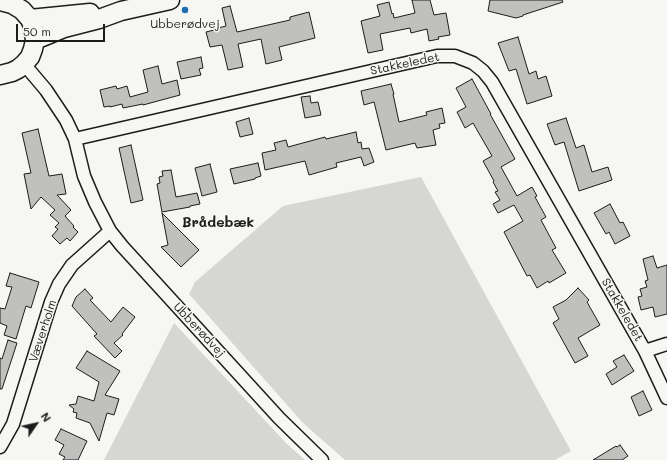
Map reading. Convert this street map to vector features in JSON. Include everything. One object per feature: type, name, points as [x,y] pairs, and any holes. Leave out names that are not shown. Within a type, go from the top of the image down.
[{"type":"main road","points":[[35,40],[64,28],[99,19],[121,11],[170,0]]},
{"type":"main road","points":[[0,75],[12,72],[24,64],[30,57],[35,40],[30,19],[22,10],[8,2]]},
{"type":"main road","points":[[30,19],[121,11]]},
{"type":"street","name":"Stakkeledet","points":[[75,139],[437,56],[455,56],[473,63],[483,71],[492,82],[646,350],[667,398]]},
{"type":"street","name":"Ubberødvej","points":[[24,64],[46,90],[66,120],[75,139],[84,176],[110,231],[122,246],[280,418],[322,460]]},
{"type":"street","name":"Væverholm","points":[[0,447],[13,424],[51,302],[59,284],[72,265],[110,231]]},
{"type":"street","points":[[646,350],[667,344]]},
{"type":"shaded area","points":[[421,177],[571,451],[555,460],[345,460],[303,423],[189,294],[195,282],[283,206]]},
{"type":"shaded area","points":[[174,323],[287,444],[305,460],[104,460]]},
{"type":"building","points":[[412,0],[430,0],[434,15],[446,13],[450,35],[438,37],[439,39],[429,41],[427,29],[411,33],[410,28],[380,34],[383,50],[368,53],[361,21],[380,16],[377,5],[389,2],[394,18],[415,13]]},
{"type":"building","points":[[490,0],[562,0],[563,2],[516,18],[488,11]]},
{"type":"building","points":[[230,6],[237,32],[290,20],[290,17],[309,12],[315,38],[279,47],[282,60],[266,64],[261,39],[238,44],[243,67],[228,70],[222,45],[210,47],[206,32],[226,26],[222,8]]},
{"type":"building","points":[[518,37],[529,74],[536,71],[538,79],[546,76],[552,96],[527,104],[516,69],[509,71],[498,43]]},
{"type":"building","points":[[201,57],[203,68],[199,69],[201,75],[181,79],[177,62]]},
{"type":"building","points":[[158,66],[162,84],[177,80],[180,95],[143,105],[123,108],[122,104],[104,107],[100,90],[116,86],[117,89],[127,86],[130,97],[148,92],[143,70]]},
{"type":"building","points":[[472,79],[515,159],[501,167],[517,196],[532,187],[537,196],[535,197],[546,217],[541,220],[556,248],[552,250],[566,273],[537,288],[530,275],[527,276],[504,232],[523,221],[514,205],[498,213],[493,204],[500,200],[495,192],[498,191],[483,161],[492,156],[473,123],[465,128],[457,112],[466,107],[456,88]]},
{"type":"building","points":[[391,84],[399,122],[427,115],[426,112],[442,108],[445,123],[439,124],[440,128],[433,130],[436,145],[417,148],[415,143],[386,150],[374,102],[364,105],[361,91]]},
{"type":"building","points":[[310,96],[311,103],[318,102],[321,115],[305,118],[301,97]]},
{"type":"building","points":[[249,118],[253,134],[240,137],[236,122]]},
{"type":"building","points":[[566,118],[576,148],[584,145],[592,172],[608,167],[612,180],[579,191],[564,142],[555,145],[547,124]]},
{"type":"building","points":[[38,129],[49,176],[62,174],[66,194],[57,195],[71,210],[65,216],[78,232],[70,241],[67,238],[60,244],[52,236],[58,229],[55,227],[59,223],[50,215],[55,210],[41,197],[31,209],[24,174],[31,173],[22,133]]},
{"type":"building","points":[[356,132],[358,143],[361,142],[362,149],[369,148],[374,162],[364,166],[361,157],[336,163],[337,167],[309,175],[305,161],[265,170],[262,153],[276,150],[274,143],[286,140],[288,147],[325,137],[326,139]]},
{"type":"building","points":[[131,145],[143,200],[131,203],[119,148]]},
{"type":"building","points":[[258,163],[261,176],[234,184],[230,169]]},
{"type":"building","points":[[210,164],[217,192],[202,196],[195,168]]},
{"type":"building","points":[[171,170],[176,197],[197,193],[200,204],[162,212],[157,184],[160,183],[159,177],[163,176],[162,171]]},
{"type":"building","points":[[610,204],[620,223],[623,222],[630,236],[615,244],[609,232],[606,234],[594,213]]},
{"type":"building","points":[[162,213],[199,250],[181,267],[161,247],[168,245]]},
{"type":"building","points":[[653,256],[657,268],[667,265],[667,314],[655,317],[653,307],[641,310],[638,297],[642,296],[640,289],[647,287],[645,281],[648,280],[643,259]]},
{"type":"building","points":[[10,273],[39,282],[31,308],[26,306],[16,339],[4,335],[7,326],[0,323],[0,308],[5,309],[12,287],[6,286]]},
{"type":"building","points":[[578,288],[589,300],[587,302],[600,325],[578,338],[588,356],[575,363],[553,323],[559,319],[553,307],[566,300]]},
{"type":"building","points":[[85,289],[93,298],[90,300],[111,322],[123,307],[135,317],[122,334],[123,335],[114,343],[122,351],[115,358],[94,336],[97,334],[72,306],[76,297]]},
{"type":"building","points":[[8,340],[17,343],[2,389],[0,389],[0,358],[2,359]]},
{"type":"building","points":[[87,351],[120,371],[105,395],[119,399],[114,415],[107,413],[99,441],[90,423],[76,418],[77,413],[73,412],[74,409],[69,405],[76,404],[78,396],[94,401],[99,382],[76,368]]},
{"type":"building","points":[[624,355],[634,371],[612,385],[606,374],[617,367],[613,361]]},
{"type":"building","points":[[643,391],[652,410],[639,416],[631,397]]},
{"type":"building","points":[[61,429],[87,441],[78,460],[63,460],[65,457],[59,454],[64,445],[55,440]]},
{"type":"building","points":[[620,445],[628,456],[622,460],[593,460],[616,446],[617,447]]},
{"type":"place","name":"Ubberødvej","points":[[185,10]]},
{"type":"district","name":"Brådebæk","points":[[218,223]]}]
